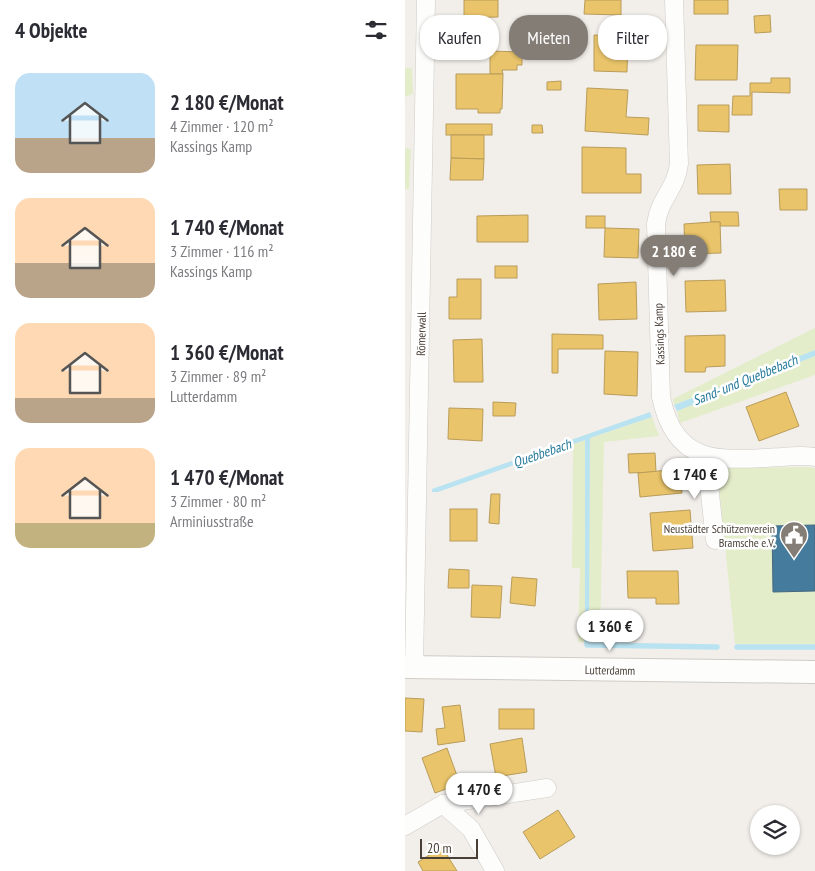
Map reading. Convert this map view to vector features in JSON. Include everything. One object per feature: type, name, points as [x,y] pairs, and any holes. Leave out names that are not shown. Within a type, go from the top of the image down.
[{"type":"street","name":"Römerwall","points":[[409,667],[426,0]]},
{"type":"street","name":"Kassings Kamp","points":[[675,0],[679,164],[676,183],[660,205],[656,224],[661,397],[667,421],[683,444],[694,452],[707,456],[815,457]]},
{"type":"street","points":[[707,456],[715,540]]},
{"type":"street","name":"Lutterdamm","points":[[409,667],[815,672]]},
{"type":"street","points":[[405,826],[443,804],[547,788]]},
{"type":"street","points":[[443,804],[471,829],[495,871]]},
{"type":"green space","points":[[405,68],[412,68],[413,94],[405,97]]},
{"type":"green space","points":[[405,148],[411,149],[409,189],[405,189]]},
{"type":"green space","points":[[815,328],[815,350],[674,405],[673,399]]},
{"type":"green space","points":[[815,356],[815,375],[680,423],[677,411]]},
{"type":"green space","points":[[652,417],[659,436],[604,442],[600,642],[578,642],[580,568],[572,568],[573,444]]},
{"type":"green space","points":[[729,468],[815,468],[815,644],[735,644],[718,477]]},
{"type":"water","name":"Sand- und Quebbebach","points":[[815,350],[815,356],[677,411],[674,405]]},
{"type":"water","name":"Quebbebach","points":[[650,412],[652,417],[590,438],[589,645],[585,645],[585,440],[438,492],[432,492],[432,489]]},
{"type":"building: Wohnen","points":[[464,0],[498,0],[498,15],[464,15]]},
{"type":"building: Wohnen","points":[[585,0],[621,0],[621,15],[584,14]]},
{"type":"building: Wohnen","points":[[694,0],[728,0],[728,14],[694,14]]},
{"type":"building: Wohnen","points":[[770,15],[771,32],[755,33],[754,16]]},
{"type":"building: Wohnen","points":[[594,35],[598,35],[598,60],[627,60],[627,72],[594,71]]},
{"type":"building: Wohnen","points":[[696,45],[738,45],[737,80],[695,80]]},
{"type":"building: Wohnen","points":[[499,51],[509,52],[509,60],[522,60],[522,65],[517,65],[517,70],[502,70],[503,74],[490,74],[490,60],[499,60]]},
{"type":"building: Wohnen","points":[[456,74],[503,74],[502,109],[500,109],[500,113],[478,113],[478,109],[456,109]]},
{"type":"building: Wohnen","points":[[771,78],[790,78],[790,93],[752,92],[752,115],[732,115],[733,96],[750,96],[750,83],[771,83]]},
{"type":"building: Wohnen","points":[[561,81],[561,90],[547,90],[547,82]]},
{"type":"building: Wohnen","points":[[587,88],[628,90],[626,117],[649,118],[648,135],[585,131]]},
{"type":"building: Wohnen","points":[[698,105],[729,105],[729,132],[698,131]]},
{"type":"building: Wohnen","points":[[446,124],[492,124],[492,135],[446,135]]},
{"type":"building: Wohnen","points":[[532,125],[542,125],[543,133],[532,133]]},
{"type":"building: Wohnen","points":[[451,135],[484,135],[484,159],[451,158]]},
{"type":"building: Wohnen","points":[[582,147],[626,148],[626,174],[641,174],[641,193],[582,193]]},
{"type":"building: Wohnen","points":[[451,158],[484,159],[483,180],[450,180]]},
{"type":"building: Wohnen","points":[[730,164],[731,194],[698,194],[697,165]]},
{"type":"building: Wohnen","points":[[779,189],[807,189],[807,210],[780,210]]},
{"type":"building: Wohnen","points":[[710,212],[738,212],[739,226],[720,226],[720,222],[711,222]]},
{"type":"building: Wohnen","points":[[528,215],[528,242],[477,242],[477,216]]},
{"type":"building: Wohnen","points":[[586,216],[605,216],[605,228],[586,228]]},
{"type":"building: Wohnen","points":[[720,222],[721,253],[685,254],[684,224]]},
{"type":"building: Wohnen","points":[[605,228],[639,229],[638,258],[604,257]]},
{"type":"building: Wohnen","points":[[495,266],[517,266],[517,278],[495,278]]},
{"type":"building: Wohnen","points":[[457,279],[481,279],[481,319],[449,319],[449,297],[457,297]]},
{"type":"building: Wohnen","points":[[725,280],[726,311],[686,312],[685,281]]},
{"type":"building: Wohnen","points":[[636,282],[637,319],[599,320],[598,284]]},
{"type":"building: Wohnen","points":[[552,334],[603,335],[603,349],[558,349],[558,373],[552,373]]},
{"type":"building: Wohnen","points":[[725,335],[725,366],[706,367],[705,372],[685,372],[685,336]]},
{"type":"building: Wohnen","points":[[482,339],[483,382],[454,382],[453,340]]},
{"type":"building: Wohnen","points":[[605,351],[638,352],[637,396],[604,394]]},
{"type":"building: Wohnen","points":[[786,392],[799,426],[759,441],[746,407]]},
{"type":"building: Wohnen","points":[[493,402],[516,403],[515,416],[493,416]]},
{"type":"building: Wohnen","points":[[449,408],[483,409],[482,441],[448,439]]},
{"type":"building: Wohnen","points":[[655,453],[656,472],[629,473],[628,454]]},
{"type":"building: Wohnen","points":[[679,469],[682,493],[640,497],[638,473]]},
{"type":"building: Wohnen","points":[[491,494],[500,494],[499,524],[489,523]]},
{"type":"building: Wohnen","points":[[450,509],[477,509],[477,541],[450,541]]},
{"type":"building: Wohnen","points":[[690,510],[693,548],[653,551],[650,513]]},
{"type":"building: Wohnen","points":[[449,569],[469,570],[469,588],[448,588]]},
{"type":"building: Wohnen","points":[[627,571],[678,571],[679,604],[656,604],[656,598],[628,598]]},
{"type":"building: Wohnen","points":[[512,577],[537,579],[535,606],[510,603]]},
{"type":"building: Wohnen","points":[[472,585],[502,586],[500,618],[471,617]]},
{"type":"building: Wohnen","points":[[405,698],[424,699],[422,732],[405,731]]},
{"type":"building: Wohnen","points":[[460,705],[465,741],[438,745],[436,729],[445,728],[442,707]]},
{"type":"building: Wohnen","points":[[499,709],[534,709],[534,729],[499,729]]},
{"type":"building: Wohnen","points":[[522,738],[527,772],[496,777],[490,744]]},
{"type":"building: Wohnen","points":[[447,748],[460,784],[435,793],[422,758]]},
{"type":"building: Wohnen","points":[[558,810],[575,837],[540,859],[523,832]]},
{"type":"building: Wohnen","points":[[442,847],[457,871],[423,871],[418,862]]},
{"type":"building: Öffentlich","name":"Neustädter Schützenverein Bramsche e.V.","points":[[815,525],[815,591],[773,592],[772,526]]},
{"type":"waterway","points":[[587,640],[587,645],[717,647]]},
{"type":"waterway","points":[[737,647],[815,647]]},
{"type":"place","name":"Neustädter Schützenverein Bramsche e.V.","points":[[794,559]]}]
